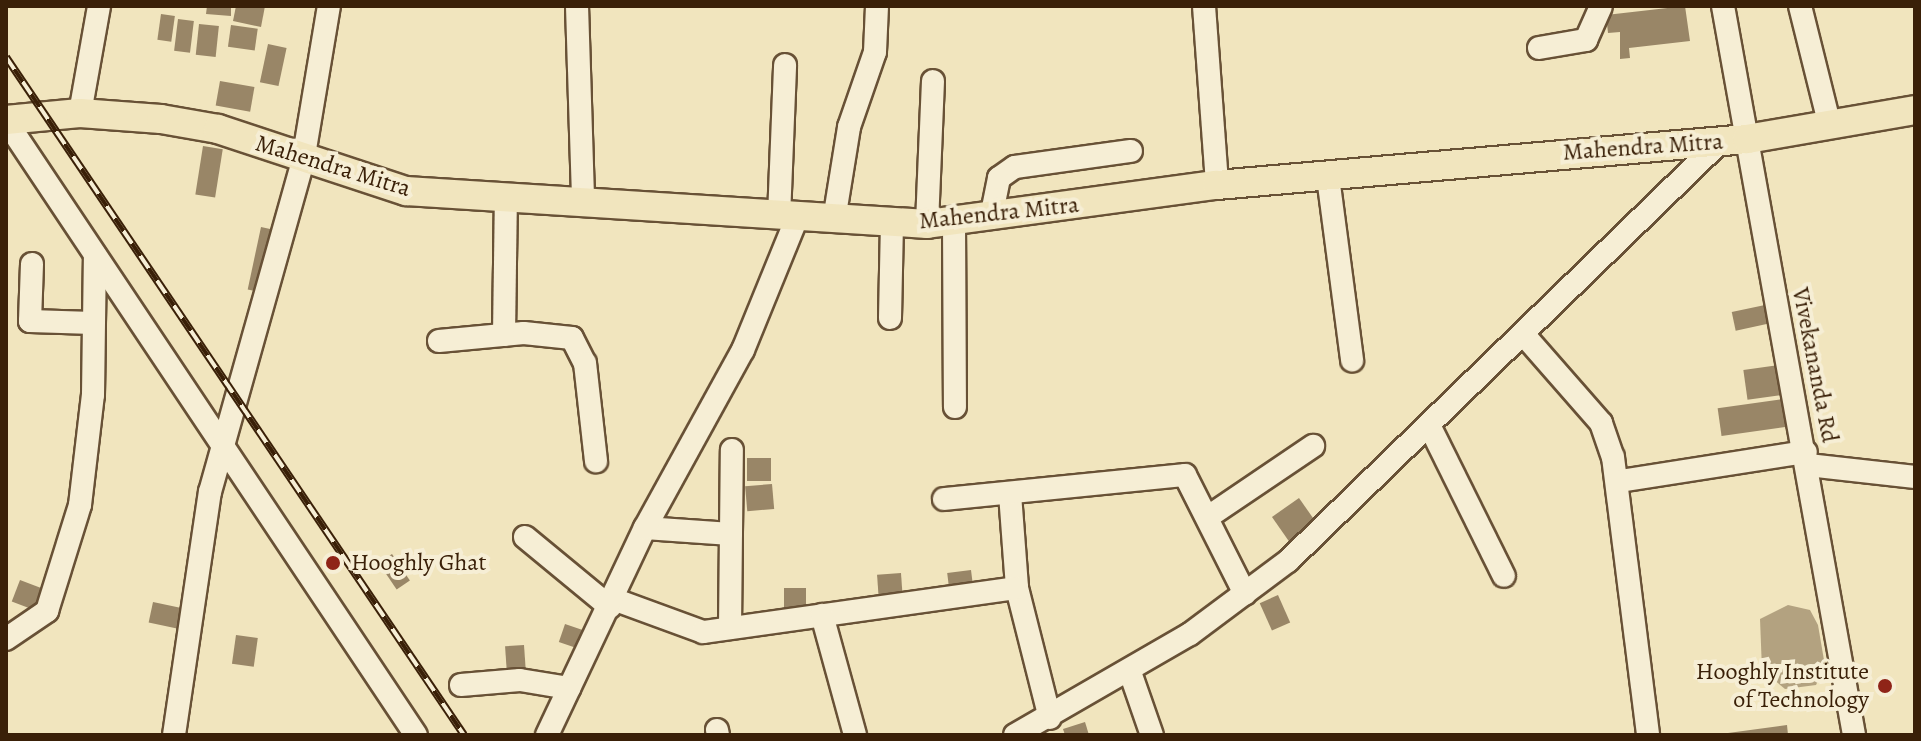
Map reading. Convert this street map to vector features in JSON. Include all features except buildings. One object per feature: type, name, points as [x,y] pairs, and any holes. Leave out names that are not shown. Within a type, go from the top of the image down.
[{"type":"main road","name":"Mahendra Mitra","points":[[6,121],[80,113],[218,129],[303,161],[406,191],[506,200],[940,224],[1217,185],[1734,140],[1915,110]]},
{"type":"street","points":[[80,113],[99,6]]},
{"type":"street","points":[[174,735],[221,442],[303,161],[329,6]]},
{"type":"street","points":[[577,6],[583,202]]},
{"type":"street","points":[[834,220],[858,89],[875,52],[877,6]]},
{"type":"street","points":[[1204,6],[1217,185]]},
{"type":"street","points":[[1539,48],[1586,40],[1601,6]]},
{"type":"street","name":"Vivekananda Rd","points":[[1723,6],[1734,140],[1807,458],[1854,735]]},
{"type":"street","points":[[1800,6],[1829,122]]},
{"type":"street","points":[[547,735],[645,528],[743,350],[788,217],[785,65]]},
{"type":"street","points":[[933,81],[940,224],[955,407]]},
{"type":"street","points":[[6,121],[416,735]]},
{"type":"street","points":[[1015,735],[1045,725],[1245,594],[1430,427],[1734,140]]},
{"type":"street","points":[[991,218],[999,178],[1015,167],[1131,151]]},
{"type":"street","points":[[1328,177],[1352,360]]},
{"type":"street","points":[[504,335],[506,200]]},
{"type":"street","points":[[890,318],[892,223]]},
{"type":"street","points":[[6,639],[47,611],[70,541],[93,395],[95,255]]},
{"type":"street","points":[[32,264],[30,321],[93,323]]},
{"type":"street","points":[[439,341],[562,334],[579,345],[596,461]]},
{"type":"street","points":[[1524,335],[1601,423],[1620,481],[1648,735]]},
{"type":"street","points":[[1430,427],[1504,576]]},
{"type":"street","points":[[1208,517],[1313,446]]},
{"type":"street","points":[[730,628],[732,450]]},
{"type":"street","points":[[1620,481],[1807,458],[1915,477]]},
{"type":"street","points":[[944,499],[1010,494],[1170,472],[1185,475],[1245,594]]},
{"type":"street","points":[[1010,494],[1017,588],[1045,725]]},
{"type":"street","points":[[645,528],[731,534]]},
{"type":"street","points":[[525,537],[612,603],[687,630],[730,628],[1017,588]]},
{"type":"street","points":[[822,615],[855,735]]},
{"type":"street","points":[[1130,672],[1152,735]]},
{"type":"street","points":[[461,685],[520,680],[569,688]]},
{"type":"shaded area","points":[[1788,605],[1810,610],[1818,625],[1825,666],[1816,685],[1785,689],[1762,670],[1760,619]]},
{"type":"railway","points":[[6,57],[464,735]]},
{"type":"place","name":"Hooghly Ghat","points":[[333,563]]},
{"type":"place","name":"Hooghly Institute of Technology","points":[[1885,686]]}]
